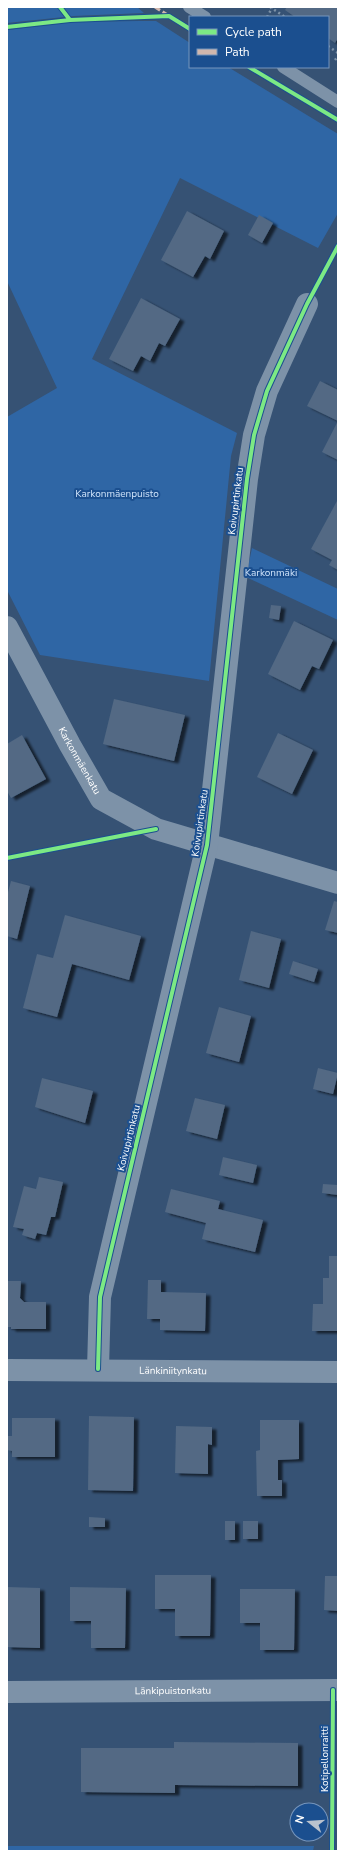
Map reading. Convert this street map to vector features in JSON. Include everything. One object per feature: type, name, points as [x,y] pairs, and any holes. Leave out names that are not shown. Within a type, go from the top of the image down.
[{"type":"street","name":"Koivupirtinkatu","points":[[98,1369],[100,1297],[207,845],[246,479],[254,435],[267,391],[307,304]]},
{"type":"street","name":"Karkonmäenkatu","points":[[7,627],[70,745],[101,799],[156,829],[338,883]]},
{"type":"street","name":"Länkiniitynkatu","points":[[7,1370],[98,1369],[338,1372]]},
{"type":"street","name":"Länkipuistonkatu","points":[[7,1692],[338,1690]]},
{"type":"lane","points":[[189,7],[203,16]]},
{"type":"lane","points":[[285,68],[338,102]]},
{"type":"path","points":[[271,8],[283,16]]},
{"type":"path","points":[[329,47],[338,54],[335,60]]},
{"type":"green space","points":[[7,7],[137,7],[144,13],[74,16],[7,23]]},
{"type":"green space","name":"Karkonmäenpuisto","points":[[156,21],[189,42],[189,68],[230,68],[338,134],[338,213],[318,248],[180,178],[92,359],[237,433],[231,456],[209,681],[40,655],[7,590],[7,417],[57,388],[7,281],[7,30],[72,22]]},
{"type":"green space","name":"Karkonmäki","points":[[252,548],[338,589],[338,620],[246,577]]},
{"type":"green space","points":[[7,1846],[314,1846],[313,1851],[7,1851]]},
{"type":"building","points":[[287,7],[338,7],[338,38],[335,43],[329,39],[329,16],[294,16],[285,10]]},
{"type":"building","points":[[187,211],[224,231],[210,259],[205,256],[193,277],[161,260]]},
{"type":"building","points":[[259,215],[273,223],[262,243],[248,235]]},
{"type":"building","points":[[141,298],[180,319],[165,346],[159,343],[150,361],[141,356],[133,371],[109,359]]},
{"type":"building","points":[[320,381],[338,390],[338,421],[307,406]]},
{"type":"building","points":[[338,421],[338,460],[322,452]]},
{"type":"building","points":[[337,501],[338,570],[329,565],[332,560],[311,549]]},
{"type":"building","points":[[271,605],[281,606],[279,620],[269,618]]},
{"type":"building","points":[[294,621],[333,640],[319,669],[312,666],[300,690],[268,674]]},
{"type":"building","points":[[114,699],[185,715],[174,761],[103,744]]},
{"type":"building","points":[[278,733],[313,750],[292,794],[257,777]]},
{"type":"building","points":[[22,735],[46,779],[11,798],[7,791],[7,744]]},
{"type":"building","points":[[11,881],[30,886],[17,939],[7,936],[7,896]]},
{"type":"building","points":[[334,901],[338,902],[338,933],[325,930]]},
{"type":"building","points":[[65,915],[141,936],[129,980],[72,964],[57,1017],[23,1008],[37,954],[53,958]]},
{"type":"building","points":[[251,931],[281,939],[269,988],[239,980]]},
{"type":"building","points":[[293,961],[318,969],[314,982],[289,974]]},
{"type":"building","points":[[219,1007],[251,1016],[239,1062],[206,1053]]},
{"type":"building","points":[[318,1068],[338,1073],[333,1094],[313,1089]]},
{"type":"building","points":[[42,1078],[93,1091],[85,1123],[35,1107]]},
{"type":"building","points":[[195,1098],[225,1105],[217,1139],[186,1131]]},
{"type":"building","points":[[223,1157],[257,1165],[253,1183],[219,1175]]},
{"type":"building","points":[[39,1177],[63,1182],[55,1217],[51,1217],[46,1235],[37,1233],[35,1239],[22,1235],[24,1229],[13,1227],[24,1186],[36,1189]]},
{"type":"building","points":[[323,1184],[338,1185],[338,1195],[322,1193]]},
{"type":"building","points":[[171,1189],[220,1201],[218,1209],[263,1220],[255,1252],[202,1239],[206,1223],[165,1212]]},
{"type":"building","points":[[329,1256],[338,1256],[338,1331],[312,1331],[313,1304],[323,1304],[323,1278],[329,1278]]},
{"type":"building","points":[[148,1280],[161,1280],[161,1292],[206,1293],[205,1331],[160,1330],[160,1319],[147,1319]]},
{"type":"building","points":[[7,1281],[21,1281],[20,1298],[24,1302],[46,1302],[46,1329],[11,1329],[11,1327],[7,1327]]},
{"type":"building","points":[[89,1416],[134,1417],[133,1491],[88,1490]]},
{"type":"building","points":[[12,1418],[55,1418],[55,1457],[12,1457],[12,1451],[7,1450],[7,1436],[12,1436]]},
{"type":"building","points":[[260,1420],[299,1420],[299,1459],[278,1460],[278,1480],[282,1480],[282,1496],[257,1496],[256,1451],[260,1450]]},
{"type":"building","points":[[176,1426],[212,1427],[212,1445],[208,1444],[208,1474],[175,1473]]},
{"type":"building","points":[[89,1517],[105,1518],[105,1527],[89,1527]]},
{"type":"building","points":[[225,1521],[235,1521],[235,1540],[225,1540]]},
{"type":"building","points":[[243,1521],[258,1521],[258,1539],[243,1539]]},
{"type":"building","points":[[155,1575],[211,1575],[210,1636],[175,1636],[175,1609],[155,1609]]},
{"type":"building","points":[[325,1576],[338,1576],[338,1611],[324,1610]]},
{"type":"building","points":[[7,1587],[40,1588],[40,1648],[7,1647]]},
{"type":"building","points":[[70,1587],[126,1588],[125,1648],[91,1648],[91,1621],[70,1621]]},
{"type":"building","points":[[240,1589],[295,1589],[294,1650],[260,1650],[260,1623],[240,1623]]},
{"type":"building","points":[[174,1742],[298,1743],[298,1786],[175,1785],[175,1793],[81,1792],[81,1748],[174,1748]]},
{"type":"marked path","points":[[155,7],[169,16]]},
{"type":"cycle path","points":[[60,7],[70,20],[169,16],[189,28]]},
{"type":"cycle path","points":[[7,27],[70,20]]},
{"type":"cycle path","points":[[251,68],[338,120]]},
{"type":"cycle path","points":[[98,1369],[100,1297],[207,845],[247,479],[254,435],[267,391],[307,304],[338,246]]},
{"type":"cycle path","points":[[7,858],[156,829]]},
{"type":"cycle path","name":"Kotipellonraitti","points":[[332,1851],[333,1690]]}]
